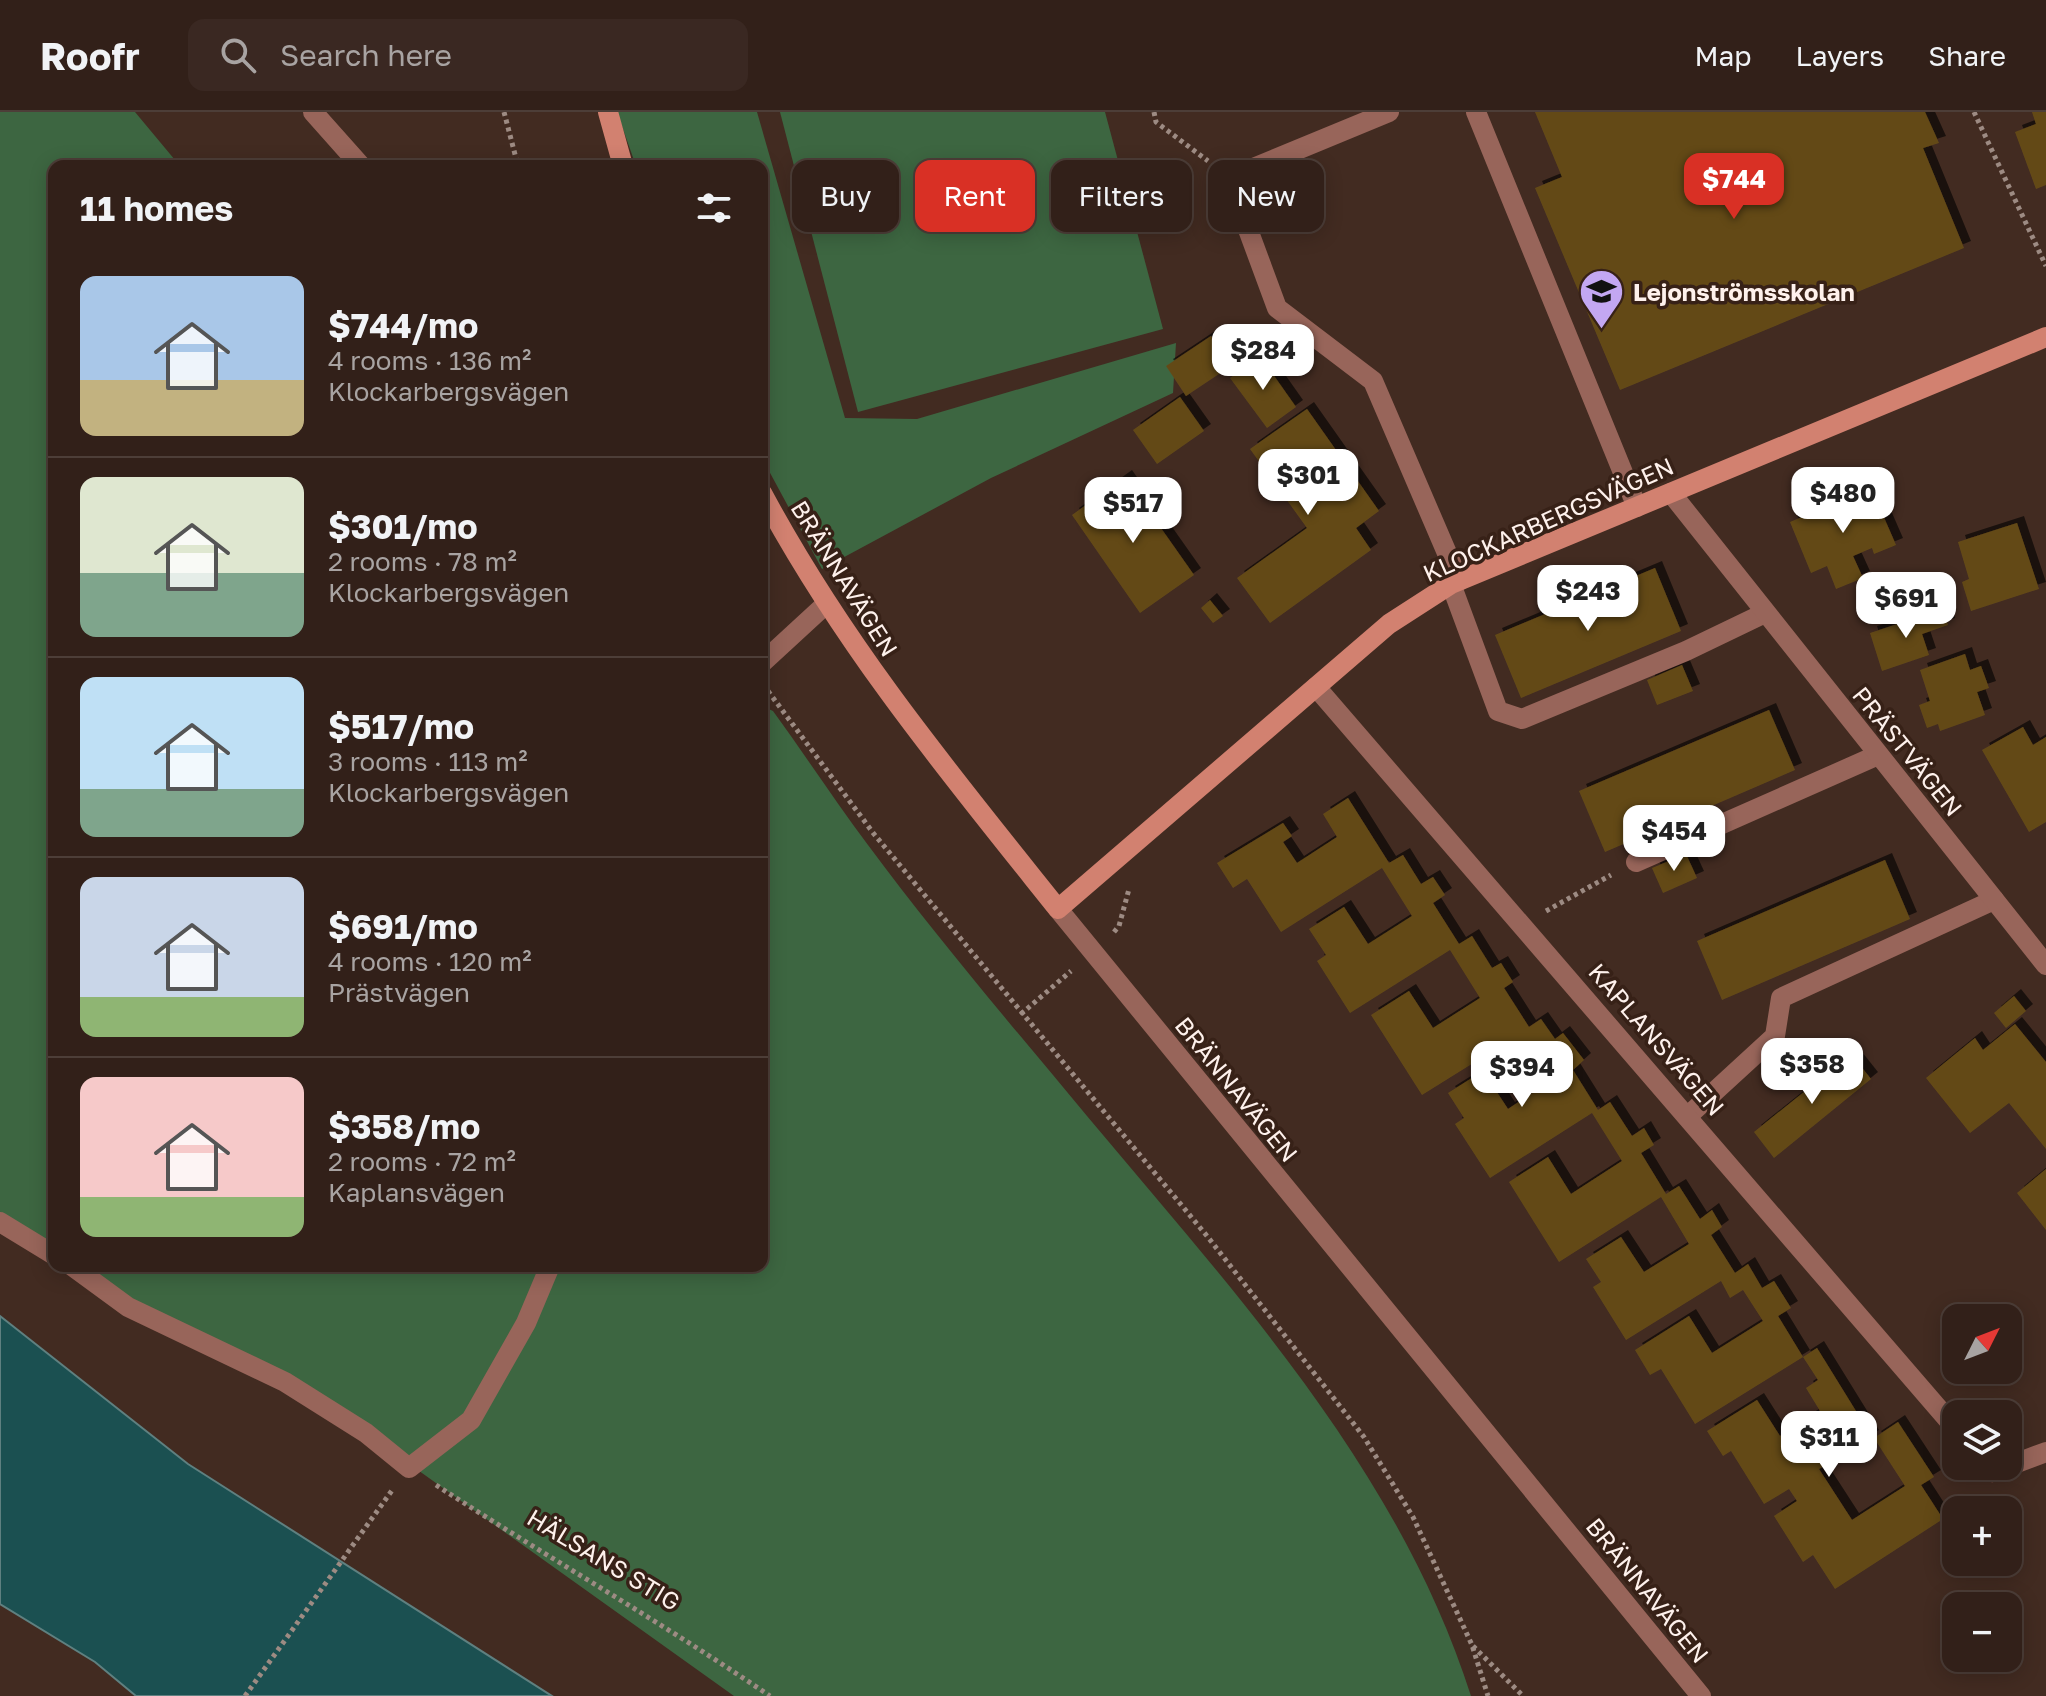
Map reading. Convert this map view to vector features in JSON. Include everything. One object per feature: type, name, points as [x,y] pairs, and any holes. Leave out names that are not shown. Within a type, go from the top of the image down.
[{"type":"street","points":[[313,112],[356,160]]},
{"type":"street","points":[[608,112],[621,160]]},
{"type":"street","points":[[1273,160],[1389,112]]},
{"type":"street","points":[[1476,112],[1637,507]]},
{"type":"street","points":[[1249,232],[1277,308],[1373,381],[1455,583],[1498,711],[1522,719],[1686,651],[1765,613]]},
{"type":"street","name":"KLOCKARBERGSVÄGEN","points":[[1058,909],[1389,624],[1455,583],[2046,337]]},
{"type":"street","name":"PRÄSTVÄGEN","points":[[1671,493],[2046,965]]},
{"type":"street","name":"BRÄNNAVÄGEN","points":[[768,504],[825,605],[904,716],[1701,1696]]},
{"type":"street","points":[[768,657],[825,605]]},
{"type":"street","name":"KAPLANSVÄGEN","points":[[1316,687],[1689,1115],[1942,1413]]},
{"type":"street","points":[[1636,862],[1878,755]]},
{"type":"street","points":[[1689,1115],[1775,1036],[1781,998],[1994,900]]},
{"type":"street","points":[[0,1222],[48,1251]]},
{"type":"street","points":[[80,1272],[128,1307],[285,1382],[366,1433],[409,1468],[471,1420],[526,1323],[547,1272]]},
{"type":"street","points":[[2022,1461],[2046,1452]]},
{"type":"path","points":[[504,112],[516,160]]},
{"type":"path","points":[[1154,112],[1156,122],[1208,162]]},
{"type":"path","points":[[1974,112],[2046,266]]},
{"type":"path","points":[[768,692],[874,834],[1207,1236],[1364,1437],[1413,1517],[1472,1645],[1488,1696]]},
{"type":"path","points":[[1522,923],[1636,862]]},
{"type":"path","points":[[245,1696],[342,1556],[409,1468]]},
{"type":"path","name":"HÄLSANS STIG","points":[[409,1468],[561,1566],[681,1635],[770,1696]]},
{"type":"path","points":[[1472,1645],[1523,1696]]},
{"type":"green space","points":[[0,112],[135,112],[175,160],[48,160],[48,1249],[0,1221]]},
{"type":"green space","points":[[617,112],[757,112],[845,418],[917,419],[1176,343],[1173,393],[991,478],[822,569],[768,469],[768,160],[634,160]]},
{"type":"green space","points":[[780,112],[1105,112],[1118,160],[1051,160],[1051,232],[1137,232],[1163,329],[858,412],[811,232],[899,232],[899,160],[792,160]]},
{"type":"green space","points":[[768,709],[773,711],[868,845],[948,948],[1200,1250],[1308,1388],[1357,1460],[1402,1535],[1440,1613],[1471,1696],[734,1696],[366,1433],[86,1272],[768,1272]]},
{"type":"water","points":[[0,1316],[188,1464],[552,1696],[136,1696],[95,1662],[0,1604]]},
{"type":"building","points":[[1535,112],[1925,112],[1939,143],[1923,148],[1964,248],[1620,390],[1535,188],[1562,177]]},
{"type":"building","points":[[2032,112],[2046,112],[2046,185],[2036,189],[2015,132],[2036,124]]},
{"type":"building","points":[[1223,335],[1257,343],[1253,357],[1225,350],[1226,345],[1220,344]]},
{"type":"building","points":[[1211,336],[1231,366],[1186,396],[1166,366]]},
{"type":"building","points":[[1260,356],[1296,407],[1267,428],[1230,378]]},
{"type":"building","points":[[1180,397],[1204,431],[1157,464],[1133,430]]},
{"type":"building","points":[[1307,409],[1379,511],[1356,528],[1371,550],[1270,623],[1237,578],[1307,528],[1250,449]]},
{"type":"building","points":[[1125,477],[1194,575],[1140,613],[1072,515]]},
{"type":"building","points":[[1868,481],[1896,545],[1874,554],[1872,548],[1853,556],[1863,578],[1836,589],[1827,566],[1811,573],[1790,522],[1852,496],[1849,489]]},
{"type":"building","points":[[2017,523],[2039,589],[1971,611],[1962,582],[1969,579],[1958,542]]},
{"type":"building","points":[[1655,568],[1681,631],[1521,698],[1495,635]]},
{"type":"building","points":[[1210,600],[1223,616],[1213,623],[1201,608]]},
{"type":"building","points":[[1943,609],[1948,625],[1922,634],[1929,655],[1882,671],[1870,633]]},
{"type":"building","points":[[1965,654],[1970,670],[1981,666],[1989,688],[1977,692],[1985,715],[1940,731],[1938,724],[1927,728],[1919,705],[1930,701],[1920,670]]},
{"type":"building","points":[[1682,665],[1693,691],[1657,705],[1647,680]]},
{"type":"building","points":[[1769,710],[1795,770],[1605,852],[1579,791]]},
{"type":"building","points":[[2023,727],[2033,745],[2046,737],[2046,822],[2029,832],[1982,750]]},
{"type":"building","points":[[1348,798],[1389,863],[1403,855],[1421,884],[1433,877],[1445,895],[1433,903],[1459,944],[1472,936],[1492,968],[1501,963],[1513,982],[1504,988],[1529,1027],[1541,1019],[1555,1039],[1563,1033],[1584,1060],[1573,1070],[1598,1110],[1610,1102],[1632,1136],[1644,1128],[1654,1145],[1641,1153],[1666,1194],[1679,1186],[1700,1219],[1712,1210],[1722,1227],[1711,1235],[1735,1273],[1748,1264],[1762,1288],[1774,1281],[1791,1308],[1778,1316],[1803,1357],[1695,1424],[1661,1369],[1650,1375],[1635,1350],[1689,1316],[1712,1353],[1763,1321],[1743,1290],[1730,1298],[1721,1281],[1626,1340],[1593,1287],[1601,1282],[1586,1259],[1621,1237],[1644,1272],[1689,1244],[1661,1197],[1559,1262],[1509,1182],[1548,1157],[1571,1194],[1622,1161],[1592,1113],[1490,1178],[1455,1124],[1464,1118],[1448,1093],[1483,1071],[1508,1109],[1538,1089],[1507,1042],[1422,1095],[1371,1015],[1409,991],[1433,1028],[1480,998],[1450,950],[1350,1013],[1317,961],[1326,955],[1309,929],[1344,907],[1368,944],[1412,916],[1382,868],[1281,932],[1247,879],[1233,888],[1217,863],[1283,823],[1292,836],[1283,842],[1297,863],[1337,837],[1323,814]]},
{"type":"building","points":[[1686,854],[1697,878],[1663,893],[1652,868]]},
{"type":"building","points":[[1885,860],[1910,919],[1722,1000],[1697,941]]},
{"type":"building","points":[[2014,996],[2026,1011],[2006,1028],[1994,1013]]},
{"type":"building","points":[[2015,1024],[2046,1062],[2046,1149],[2009,1103],[1970,1133],[1926,1078],[1975,1038],[1983,1050]]},
{"type":"building","points":[[1851,1054],[1871,1079],[1774,1158],[1754,1132]]},
{"type":"building","points":[[2046,1169],[2046,1230],[2017,1193]]},
{"type":"building","points":[[1817,1348],[1872,1437],[1819,1469],[1852,1520],[1905,1486],[1874,1438],[1898,1422],[1934,1477],[1921,1485],[1942,1517],[1835,1589],[1813,1555],[1803,1562],[1774,1516],[1797,1501],[1789,1489],[1764,1504],[1731,1451],[1723,1456],[1707,1431],[1757,1400],[1780,1436],[1820,1411],[1806,1388],[1818,1380],[1803,1357]]},
{"type":"place","name":"Lejonströmsskolan","points":[[1602,330]]}]
